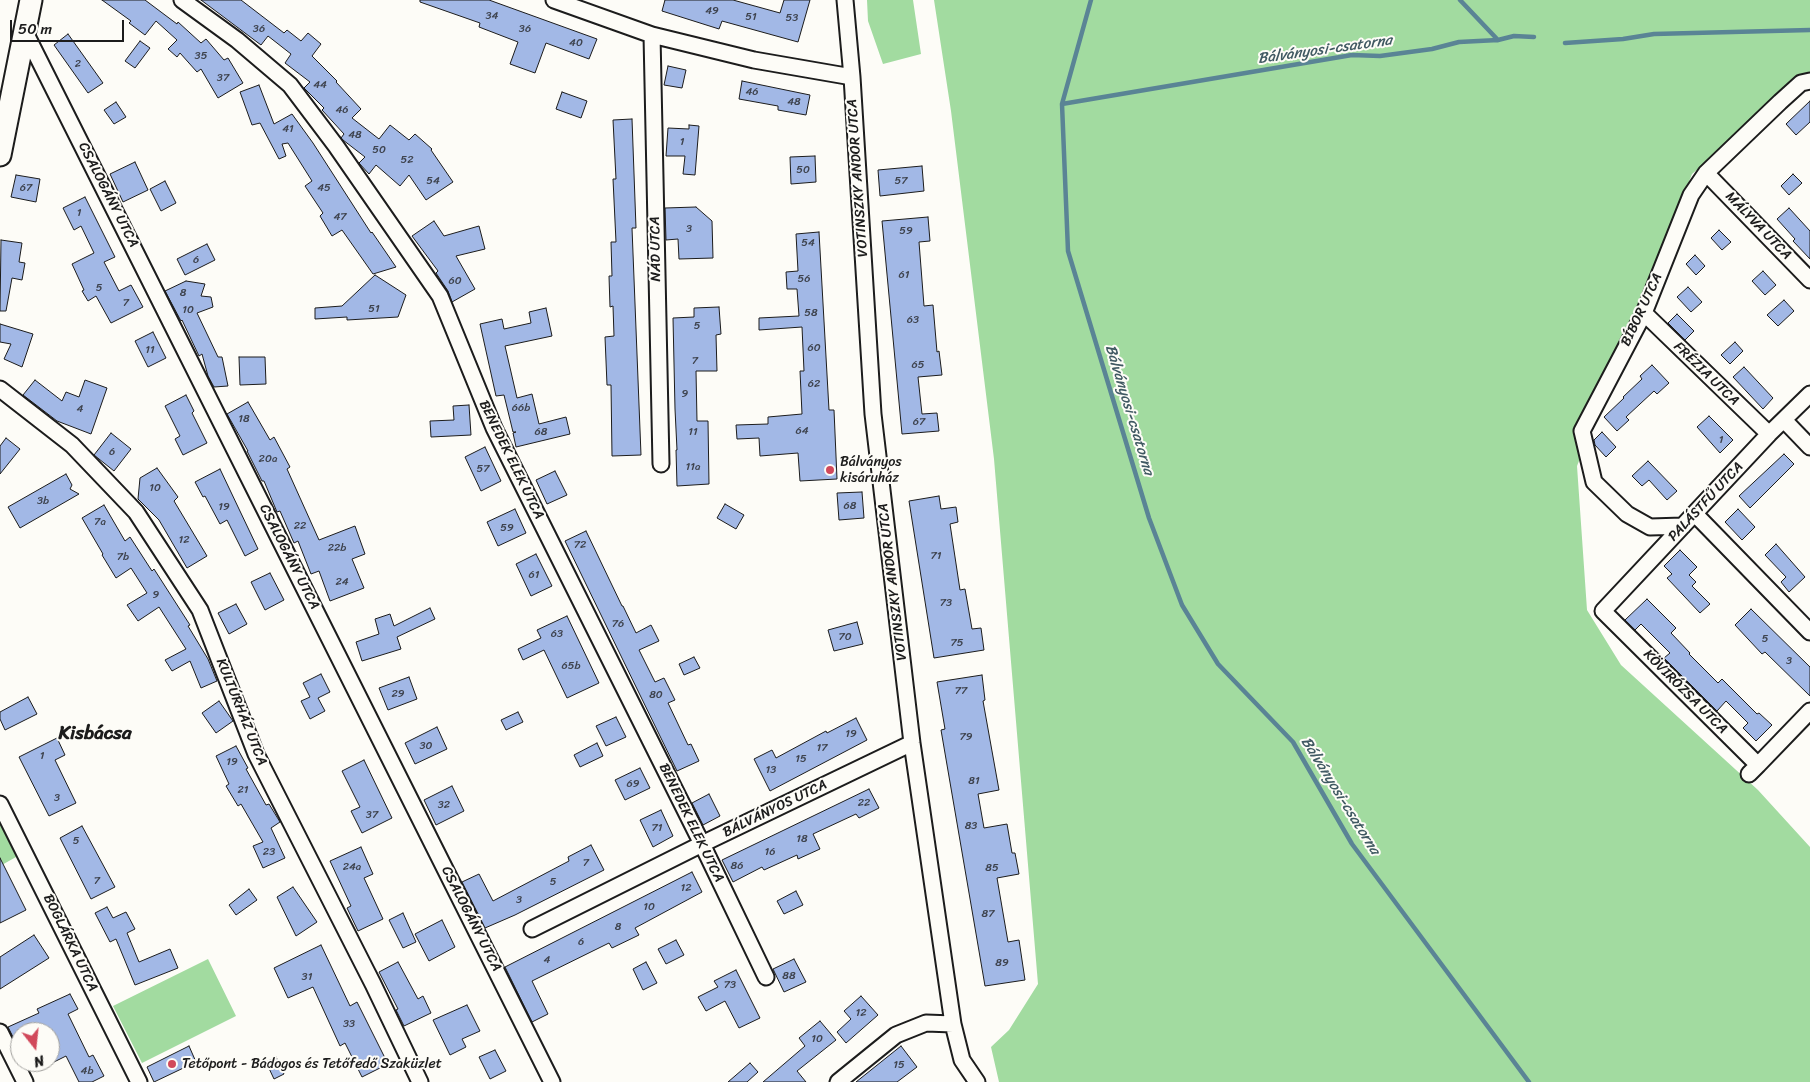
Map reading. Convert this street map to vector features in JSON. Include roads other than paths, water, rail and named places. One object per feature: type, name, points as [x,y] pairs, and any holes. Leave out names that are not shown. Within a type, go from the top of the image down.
[{"type":"main road","points":[[0,155],[31,0]]},
{"type":"street","name":"BENEDEK ELEK UTCA","points":[[182,0],[237,40],[290,85],[336,146],[440,296],[494,428],[702,844],[766,977]]},
{"type":"street","points":[[554,0],[652,35],[754,60],[852,77]]},
{"type":"street","name":"VOTINSZKY ANDOR UTCA","points":[[845,0],[852,77],[873,414],[912,743],[953,1024],[962,1060],[977,1082]]},
{"type":"street","name":"CSALOGÁNY UTCA","points":[[25,32],[552,1082]]},
{"type":"street","name":"NÁD UTCA","points":[[652,35],[661,464]]},
{"type":"street","name":"BÍBOR UTCA","points":[[1683,526],[1650,527],[1628,514],[1594,482],[1582,430],[1644,313],[1690,196],[1706,173],[1801,83],[1810,81]]},
{"type":"street","name":"MÁLYVA UTCA","points":[[1706,173],[1810,280]]},
{"type":"street","name":"FRÉZIA UTCA","points":[[1644,313],[1769,434]]},
{"type":"street","name":"KULTÚRHÁZ UTCA","points":[[0,388],[72,444],[136,512],[200,610],[256,754],[420,1082]]},
{"type":"street","name":"PALÁSTFŰ UTCA","points":[[1604,611],[1769,434],[1810,394]]},
{"type":"street","points":[[1784,420],[1810,446]]},
{"type":"street","points":[[1695,514],[1810,632]]},
{"type":"street","name":"KÖVIRÓZSA UTCA","points":[[1604,611],[1753,769],[1807,721]]},
{"type":"street","name":"BÁLVÁNYOS UTCA","points":[[532,928],[912,743]]},
{"type":"street","name":"BOGLÁRKA UTCA","points":[[0,804],[26,852],[139,1082]]},
{"type":"street","points":[[838,1082],[896,1035],[926,1023],[953,1024]]},
{"type":"street","points":[[0,1032],[25,1082]]},
{"type":"waterway","name":"Bálványosi-csatorna","points":[[1091,0],[1062,104],[1068,251],[1149,518],[1182,605],[1218,664],[1293,742],[1352,844],[1529,1082]]},
{"type":"waterway","points":[[1460,0],[1498,40]]},
{"type":"waterway","name":"Bálványosi-csatorna","points":[[1565,43],[1623,39],[1654,34],[1810,30]]},
{"type":"waterway","name":"Bálványosi-csatorna","points":[[1062,104],[1352,55],[1380,56],[1432,49],[1459,42],[1498,40],[1514,36],[1534,37]]},
{"type":"place","name":"Bálványos kisáruház","points":[[830,470]]},
{"type":"place","name":"Tetőpont - Bádogos és Tetőfedő Szaküzlet","points":[[172,1064]]},
{"type":"district","name":"Kisbácsa","points":[[95,734]]}]
